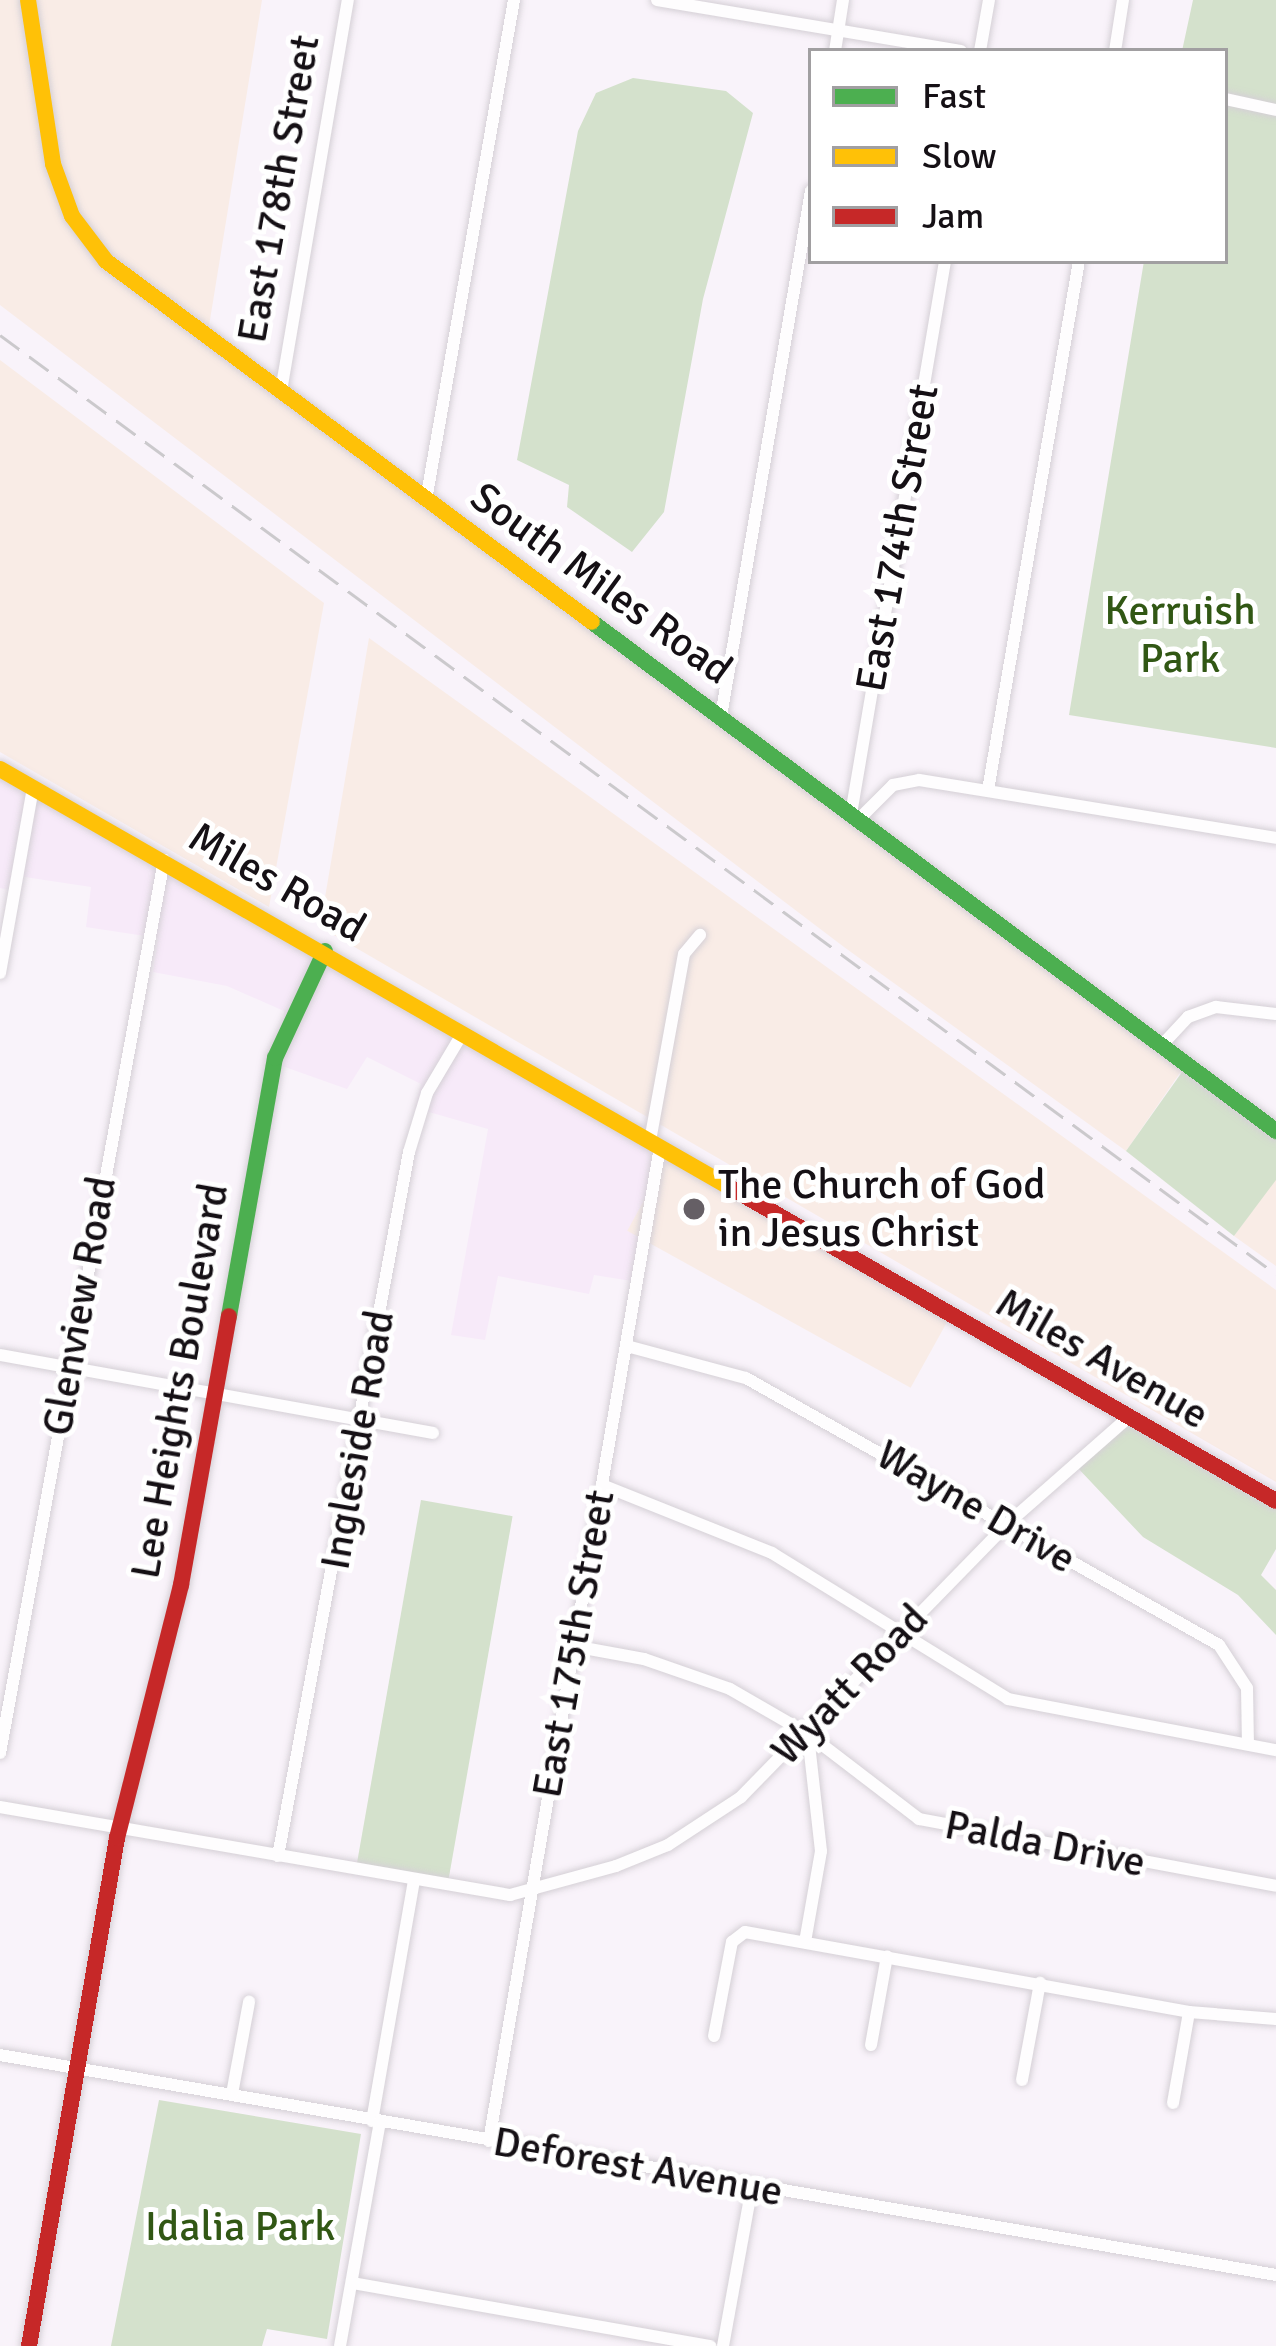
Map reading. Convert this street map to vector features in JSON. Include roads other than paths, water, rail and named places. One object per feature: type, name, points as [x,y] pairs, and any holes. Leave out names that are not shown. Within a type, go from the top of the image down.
[{"type":"street","name":"South Miles Road","points":[[28,0],[52,164],[72,215],[106,261],[1276,1131]]},
{"type":"street","name":"East 178th Street","points":[[280,391],[348,0]]},
{"type":"street","points":[[426,500],[514,0]]},
{"type":"street","points":[[657,0],[943,48]]},
{"type":"street","points":[[835,48],[844,0]]},
{"type":"street","points":[[981,48],[989,0]]},
{"type":"street","points":[[1115,48],[1123,0]]},
{"type":"street","points":[[1228,100],[1276,110]]},
{"type":"street","points":[[721,716],[808,208]]},
{"type":"street","name":"East 174th Street","points":[[854,818],[945,264]]},
{"type":"street","points":[[988,790],[1078,264]]},
{"type":"street","name":"Miles Road","points":[[0,769],[325,951],[516,1065]]},
{"type":"street","points":[[854,818],[893,785],[920,780],[1276,838]]},
{"type":"street","points":[[0,973],[33,788]]},
{"type":"street","name":"Glenview Road","points":[[0,1754],[164,860]]},
{"type":"street","name":"East 175th Street","points":[[489,2141],[627,1346],[675,1007],[685,954],[700,934]]},
{"type":"street","name":"Lee Heights Boulevard","points":[[122,1829],[181,1585],[274,1058],[325,951]]},
{"type":"street","points":[[1161,1046],[1188,1017],[1216,1007],[1276,1014]]},
{"type":"street","name":"Ingleside Road","points":[[278,1856],[409,1152],[427,1093],[462,1034]]},
{"type":"street","name":"Miles Avenue","points":[[516,1065],[1276,1501]]},
{"type":"street","name":"Wayne Drive","points":[[627,1346],[746,1378],[1219,1646],[1246,1688],[1248,1744]]},
{"type":"street","points":[[0,1355],[433,1433]]},
{"type":"street","name":"Wyatt Road","points":[[0,1807],[510,1895],[668,1846],[707,1824],[808,1734],[1007,1524],[1129,1418]]},
{"type":"street","points":[[602,1484],[772,1553],[1008,1699],[1276,1750]]},
{"type":"street","name":"Palda Drive","points":[[573,1646],[684,1670],[808,1734],[891,1802],[952,1830],[1276,1886]]},
{"type":"street","points":[[805,1942],[821,1851],[808,1734]]},
{"type":"street","points":[[29,2346],[75,2068],[122,1829]]},
{"type":"street","points":[[340,2346],[414,1880]]},
{"type":"street","points":[[714,2036],[737,1937],[805,1942],[1190,2012],[1276,2019]]},
{"type":"street","points":[[871,2045],[887,1956]]},
{"type":"street","points":[[1022,2080],[1040,1983]]},
{"type":"street","points":[[232,2094],[249,2002]]},
{"type":"street","points":[[1173,2103],[1190,2012]]},
{"type":"street","name":"Deforest Avenue","points":[[0,2055],[1276,2275]]},
{"type":"street","points":[[723,2346],[752,2186]]},
{"type":"street","points":[[352,2283],[710,2346]]},
{"type":"railway","points":[[0,335],[1276,1274]]},
{"type":"place","name":"The Church of God in Jesus Christ","points":[[694,1209]]},
{"type":"park label","name":"Kerruish Park","points":[[1180,635]]},
{"type":"park label","name":"Idalia Park","points":[[240,2227]]}]
